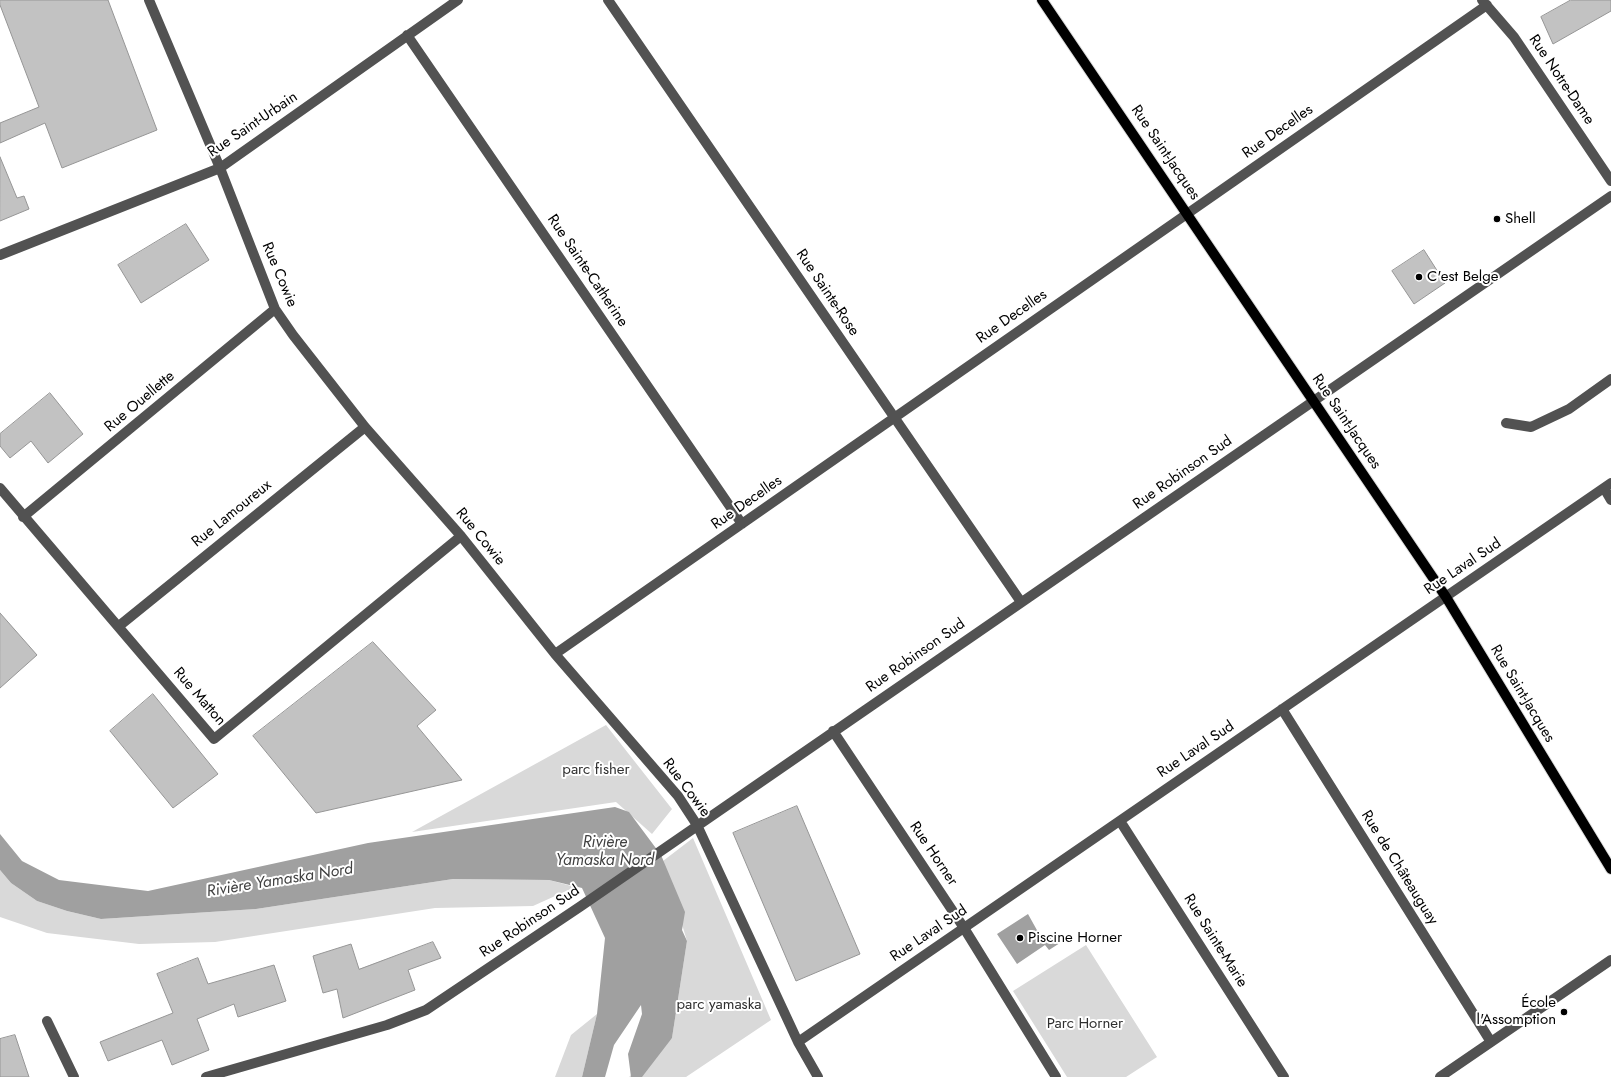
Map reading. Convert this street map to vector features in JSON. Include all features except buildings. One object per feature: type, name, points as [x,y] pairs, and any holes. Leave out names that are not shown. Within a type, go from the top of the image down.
[{"type":"main road","name":"Rue Saint-Jacques","points":[[1042,0],[1446,597],[1611,869]]},
{"type":"street","name":"Rue Cowie","points":[[150,0],[220,168],[275,309],[293,335],[365,426],[461,536],[555,654],[678,796],[697,825],[798,1042],[818,1077]]},
{"type":"street","name":"Rue Saint-Urbain","points":[[0,255],[220,168],[458,0]]},
{"type":"street","name":"Rue Sainte-Rose","points":[[608,0],[1021,602]]},
{"type":"street","name":"Rue Decelles","points":[[555,654],[1187,214],[1484,2]]},
{"type":"street","name":"Rue Notre-Dame","points":[[1484,2],[1514,37],[1611,181]]},
{"type":"street","name":"Rue Sainte-Catherine","points":[[407,35],[742,524]]},
{"type":"street","name":"Rue Robinson Sud","points":[[206,1077],[387,1025],[426,1010],[581,906],[1611,196]]},
{"type":"street","name":"Rue Ouellette","points":[[23,518],[275,309]]},
{"type":"street","points":[[1506,423],[1531,426],[1568,409],[1611,379]]},
{"type":"street","name":"Rue Lamoureux","points":[[118,626],[365,426]]},
{"type":"street","points":[[1607,486],[1611,500]]},
{"type":"street","name":"Rue Laval Sud","points":[[798,1042],[1607,486]]},
{"type":"street","name":"Rue Matton","points":[[0,488],[23,518],[118,626],[214,740],[461,536]]},
{"type":"street","name":"Rue de Châteauguay","points":[[1282,709],[1491,1042]]},
{"type":"street","name":"Rue Horner","points":[[833,731],[964,928],[1056,1077]]},
{"type":"street","name":"Rue Sainte-Marie","points":[[1120,821],[1284,1077]]},
{"type":"street","points":[[1440,1077],[1611,960]]},
{"type":"street","points":[[47,1022],[74,1077]]},
{"type":"green space","name":"parc fisher","points":[[606,725],[672,809],[652,834],[616,802],[412,832]]},
{"type":"green space","name":"parc yamaska","points":[[693,838],[771,1020],[686,1077],[629,1077],[672,1038],[687,941],[663,861]]},
{"type":"green space","points":[[0,870],[11,883],[37,901],[67,911],[101,919],[256,909],[453,879],[549,880],[575,887],[533,906],[435,908],[215,942],[139,944],[47,933],[0,917]]},
{"type":"green space","name":"Parc Horner","points":[[1086,945],[1157,1057],[1126,1077],[1067,1077],[1013,991]]},
{"type":"green space","points":[[597,1014],[582,1077],[555,1077],[571,1035]]},
{"type":"water","name":"Rivière Yamaska Nord","points":[[615,807],[629,812],[661,855],[685,912],[682,930],[687,941],[672,1038],[642,1077],[631,1077],[628,1054],[642,1014],[641,1005],[614,1045],[605,1077],[582,1077],[597,1014],[605,938],[582,888],[549,880],[453,879],[256,909],[101,919],[67,911],[37,901],[11,883],[0,870],[0,834],[22,861],[59,880],[148,891],[368,843]]},
{"type":"water","name":"Piscine Horner","points":[[1028,914],[1043,941],[1055,934],[1060,943],[1049,950],[1045,945],[1017,964],[997,934]]},
{"type":"place","name":"Shell","points":[[1497,219]]},
{"type":"place","name":"C'est Belge","points":[[1419,277]]},
{"type":"place","name":"Piscine Horner","points":[[1020,938]]},
{"type":"place","name":"École l'Assomption","points":[[1564,1012]]}]
